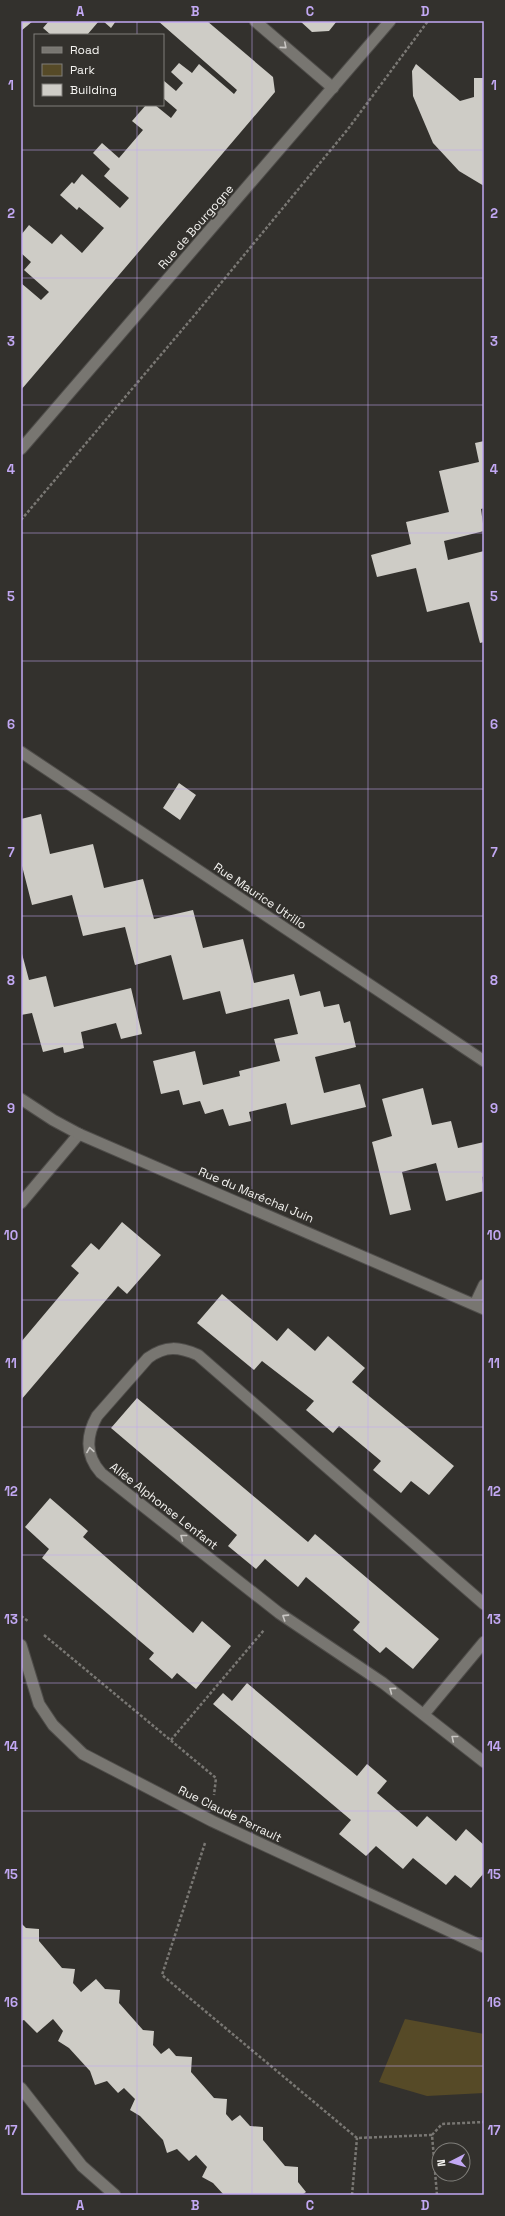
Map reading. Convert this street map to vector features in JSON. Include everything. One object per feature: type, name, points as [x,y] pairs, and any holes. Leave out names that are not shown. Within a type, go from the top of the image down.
[{"type":"street","points":[[254,21],[333,88]]},
{"type":"street","name":"Rue de Bourgogne","points":[[21,449],[390,21]]},
{"type":"street","name":"Rue Maurice Utrillo","points":[[21,752],[484,1061]]},
{"type":"street","name":"Rue du Maréchal Juin","points":[[21,1099],[53,1120],[79,1134],[479,1307]]},
{"type":"street","points":[[21,1203],[79,1134]]},
{"type":"street","points":[[479,1307],[484,1285]]},
{"type":"street","name":"Allée Alphonse Lenfant","points":[[424,1714],[328,1645],[279,1613],[101,1473],[93,1464],[88,1446],[91,1427],[102,1410],[148,1358],[158,1351],[170,1347],[184,1349],[198,1355],[484,1604]]},
{"type":"street","points":[[484,1642],[424,1714],[484,1762]]},
{"type":"street","name":"Rue Claude Perrault","points":[[21,1645],[39,1704],[53,1725],[83,1754],[212,1821],[484,1947]]},
{"type":"street","points":[[21,2088],[82,2166],[114,2195]]},
{"type":"path","points":[[21,520],[193,317],[343,135],[428,21]]},
{"type":"path","points":[[171,1740],[279,1613]]},
{"type":"path","points":[[21,1616],[33,1626]]},
{"type":"path","points":[[39,1630],[216,1778],[212,1821],[162,1975],[357,2138],[432,2136]]},
{"type":"path","points":[[437,2195],[432,2136],[442,2124],[484,2122]]},
{"type":"path","points":[[352,2195],[357,2138]]},
{"type":"green space","points":[[405,2019],[484,2034],[484,2093],[427,2096],[379,2082]]},
{"type":"building","points":[[21,21],[33,21],[21,31]]},
{"type":"building","points":[[49,21],[99,21],[88,34],[50,34],[43,28]]},
{"type":"building","points":[[103,21],[116,21],[111,28]]},
{"type":"building","points":[[158,21],[207,21],[273,77],[275,92],[21,390],[21,283],[41,300],[49,292],[24,270],[31,262],[21,253],[21,235],[29,225],[52,244],[61,234],[82,253],[104,228],[79,207],[77,210],[60,195],[72,182],[74,184],[82,174],[120,208],[129,198],[104,176],[110,169],[93,153],[102,143],[119,158],[143,130],[132,121],[145,106],[156,106],[171,118],[177,110],[164,99],[164,81],[176,91],[183,83],[171,72],[179,63],[192,73],[199,64],[234,94],[237,90]]},
{"type":"building","points":[[300,21],[337,21],[329,31],[312,32]]},
{"type":"building","points":[[416,64],[460,101],[474,97],[474,78],[484,78],[484,186],[459,171],[433,143],[413,96],[412,71]]},
{"type":"building","points":[[484,441],[484,508],[481,509],[484,531],[444,541],[448,560],[484,551],[484,642],[480,643],[469,602],[427,612],[416,568],[377,577],[371,555],[411,544],[406,522],[449,512],[439,471],[479,462],[475,443]]},
{"type":"building","points":[[179,783],[196,795],[180,820],[163,808]]},
{"type":"building","points":[[41,814],[50,854],[93,844],[104,888],[143,879],[154,919],[193,910],[203,948],[243,939],[254,983],[294,974],[300,996],[320,991],[324,1007],[339,1004],[344,1023],[350,1021],[356,1047],[315,1057],[324,1093],[360,1084],[366,1107],[291,1125],[286,1103],[249,1112],[251,1121],[229,1126],[223,1109],[205,1114],[200,1101],[183,1105],[179,1090],[161,1094],[153,1061],[195,1051],[203,1085],[240,1076],[239,1071],[280,1061],[274,1039],[298,1034],[289,999],[226,1014],[220,991],[183,1000],[171,955],[135,965],[125,927],[83,936],[72,895],[32,905],[21,862],[21,819]]},
{"type":"building","points":[[21,950],[29,980],[46,976],[54,1007],[131,988],[142,1034],[121,1039],[116,1023],[81,1032],[84,1048],[64,1053],[63,1047],[43,1052],[32,1013],[21,1015]]},
{"type":"building","points":[[423,1088],[432,1125],[451,1121],[458,1148],[484,1142],[484,1176],[482,1177],[484,1191],[446,1201],[436,1163],[402,1172],[411,1210],[390,1215],[372,1142],[392,1136],[382,1099]]},
{"type":"building","points":[[122,1222],[161,1255],[127,1294],[118,1286],[21,1400],[21,1342],[79,1273],[71,1266],[91,1243],[99,1250]]},
{"type":"building","points":[[222,1294],[277,1341],[288,1328],[315,1351],[328,1336],[365,1368],[352,1382],[454,1466],[429,1495],[411,1481],[401,1493],[373,1470],[381,1461],[339,1426],[333,1433],[306,1410],[314,1401],[262,1361],[254,1370],[197,1323]]},
{"type":"building","points":[[137,1398],[308,1542],[315,1534],[439,1639],[413,1669],[386,1647],[380,1653],[353,1630],[360,1622],[306,1577],[298,1587],[265,1559],[256,1569],[228,1546],[237,1535],[111,1428]]},
{"type":"building","points":[[50,1498],[88,1531],[83,1537],[193,1633],[202,1621],[231,1646],[196,1689],[177,1673],[172,1679],[149,1659],[154,1653],[42,1558],[49,1549],[25,1527]]},
{"type":"building","points":[[247,1683],[357,1776],[367,1764],[387,1781],[377,1793],[417,1827],[427,1816],[456,1841],[466,1829],[484,1845],[484,1873],[471,1888],[455,1875],[446,1885],[413,1858],[403,1869],[376,1846],[366,1856],[339,1834],[351,1820],[213,1704],[223,1693],[232,1701]]},
{"type":"building","points":[[21,1923],[26,1928],[39,1929],[39,1941],[62,1968],[75,1969],[73,1983],[81,1992],[96,1979],[105,1989],[120,1990],[119,2003],[143,2030],[154,2031],[153,2045],[161,2054],[169,2048],[176,2056],[192,2057],[191,2072],[214,2098],[227,2099],[226,2114],[232,2121],[240,2115],[250,2126],[263,2127],[263,2140],[285,2166],[298,2167],[298,2182],[306,2192],[302,2195],[224,2195],[213,2183],[202,2177],[207,2167],[196,2155],[189,2161],[177,2149],[167,2153],[163,2140],[140,2116],[130,2110],[135,2099],[124,2088],[118,2093],[107,2081],[95,2085],[90,2071],[69,2048],[58,2041],[63,2031],[53,2019],[37,2033],[24,2020],[21,2021]]}]
